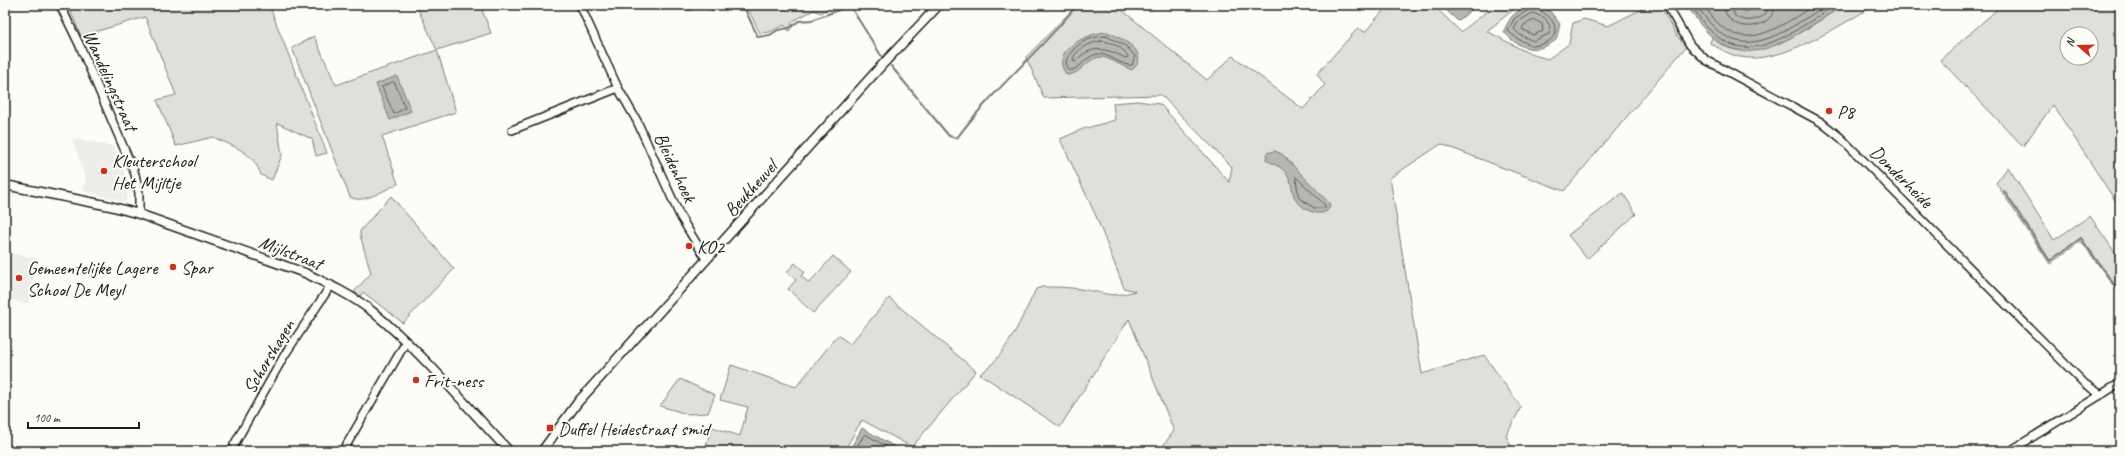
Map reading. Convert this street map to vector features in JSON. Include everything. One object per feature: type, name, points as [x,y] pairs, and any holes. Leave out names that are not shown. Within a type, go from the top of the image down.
[{"type":"street","name":"Wandelingstraat","points":[[60,5],[80,46],[135,174],[139,193],[139,214]]},
{"type":"street","name":"Bleidenhoek","points":[[580,5],[618,88],[637,121],[680,216],[706,259]]},
{"type":"street","name":"Beukheuvel","points":[[542,451],[578,402],[882,65],[940,5]]},
{"type":"street","name":"Donderheide","points":[[1667,5],[1690,45],[1706,60],[1821,122],[1841,138],[2085,384],[2100,394]]},
{"type":"street","points":[[512,130],[618,88]]},
{"type":"street","name":"Mijlstraat","points":[[5,185],[110,206],[139,214],[305,273],[331,285],[372,312],[406,342],[509,451]]},
{"type":"street","name":"Schorshagen","points":[[234,445],[284,356],[331,285]]},
{"type":"street","points":[[343,451],[406,342]]},
{"type":"street","points":[[2010,451],[2120,383]]},
{"type":"shaded area","points":[[68,5],[269,5],[327,153],[316,156],[312,139],[277,123],[282,155],[272,180],[261,175],[258,167],[248,155],[213,137],[176,146],[157,100],[176,95],[145,17],[81,36]]},
{"type":"shaded area","points":[[416,5],[480,5],[491,33],[437,50]]},
{"type":"shaded area","points":[[746,5],[832,5],[821,13],[814,10],[791,22],[793,26],[789,31],[784,25],[770,32],[760,33]]},
{"type":"shaded area","points":[[1077,5],[1116,5],[1207,80],[1233,56],[1303,109],[1325,85],[1317,74],[1358,28],[1365,32],[1388,5],[1433,5],[1461,32],[1495,5],[1519,5],[1487,31],[1530,54],[1548,59],[1569,44],[1573,23],[1584,19],[1608,26],[1650,5],[1660,5],[1677,36],[1686,47],[1564,191],[1441,144],[1390,178],[1422,374],[1484,355],[1521,407],[1506,436],[1514,451],[1159,451],[1174,431],[1129,319],[1060,427],[980,374],[989,367],[1005,347],[1019,324],[1036,289],[1042,287],[1066,287],[1113,295],[1135,291],[1124,288],[1096,216],[1060,139],[1083,129],[1115,120],[1113,103],[1137,101],[1160,104],[1229,182],[1232,167],[1161,95],[1044,98],[1026,57]]},
{"type":"shaded area","points":[[1738,5],[1762,5],[1746,12],[1741,10]]},
{"type":"shaded area","points":[[1844,5],[1875,5],[1810,42],[1774,55],[1756,58],[1740,57],[1728,53],[1710,43],[1712,37],[1727,47],[1744,51],[1761,49],[1780,43],[1797,34]]},
{"type":"shaded area","points":[[2002,5],[2120,5],[2120,208],[2053,105],[2023,146],[1940,60]]},
{"type":"shaded area","points":[[314,36],[336,85],[437,50],[456,112],[382,136],[398,184],[367,198],[355,199],[350,197],[292,48]]},
{"type":"shaded area","name":"Kleuterschool Het Mijltje","points":[[72,138],[113,146],[129,183],[126,202],[83,191],[86,180]]},
{"type":"shaded area","points":[[2008,167],[2054,240],[2090,216],[2120,260],[2120,295],[2081,241],[2050,264],[1996,183]]},
{"type":"shaded area","points":[[1623,193],[1636,214],[1587,259],[1568,235]]},
{"type":"shaded area","points":[[391,196],[454,269],[403,323],[363,292],[360,296],[354,292],[371,273],[360,231]]},
{"type":"shaded area","name":"Gemeentelijke Lagere School De Meyl","points":[[5,252],[36,258],[28,304],[5,298]]},
{"type":"shaded area","points":[[833,256],[851,272],[813,313],[788,289],[796,280],[787,272],[795,263],[805,272],[801,276],[809,283]]},
{"type":"shaded area","points":[[889,298],[976,371],[912,447],[862,420],[844,451],[704,451],[712,427],[740,436],[748,407],[720,400],[731,365],[796,387],[838,335],[850,344]]},
{"type":"shaded area","points":[[680,379],[715,395],[708,413],[687,414],[660,406]]},
{"type":"water","points":[[1443,5],[1477,5],[1458,21],[1442,6]]},
{"type":"water","points":[[1534,5],[1550,11],[1560,24],[1556,40],[1550,44],[1534,49],[1518,44],[1504,31],[1509,21],[1515,14],[1523,8]]},
{"type":"water","points":[[1687,5],[1738,5],[1741,10],[1746,12],[1762,5],[1844,5],[1781,43],[1761,50],[1742,51],[1724,45],[1705,30]]},
{"type":"water","points":[[1107,32],[1127,42],[1137,52],[1139,58],[1137,64],[1132,70],[1109,59],[1100,57],[1090,61],[1073,74],[1067,75],[1062,66],[1062,58],[1066,51],[1072,45],[1081,40],[1099,33]]},
{"type":"water","points":[[397,76],[411,111],[390,120],[376,84]]},
{"type":"water","points":[[1275,151],[1282,154],[1329,203],[1330,207],[1327,211],[1323,213],[1313,212],[1299,204],[1294,197],[1287,174],[1266,160],[1267,153]]},
{"type":"water","points":[[862,428],[902,451],[849,451]]},
{"type":"waterway","points":[[682,5],[689,10],[701,7],[713,10],[721,5]]},
{"type":"waterway","points":[[743,5],[758,37],[770,35],[778,30],[789,28],[799,21],[812,20],[841,9],[852,9],[882,57]]},
{"type":"waterway","points":[[891,66],[949,136],[957,138],[985,104],[1048,39],[1077,5]]},
{"type":"waterway","points":[[2004,191],[2050,261],[2081,238],[2120,293]]},
{"type":"place","name":"P8","points":[[1829,111]]},
{"type":"place","name":"Kleuterschool Het Mijltje","points":[[104,171]]},
{"type":"place","name":"KO2","points":[[689,246]]},
{"type":"place","name":"Spar","points":[[173,267]]},
{"type":"place","name":"Gemeentelijke Lagere School De Meyl","points":[[19,278]]},
{"type":"place","name":"Frit-ness","points":[[416,380]]},
{"type":"place","name":"Duffel Heidestraat smid","points":[[550,428]]}]
